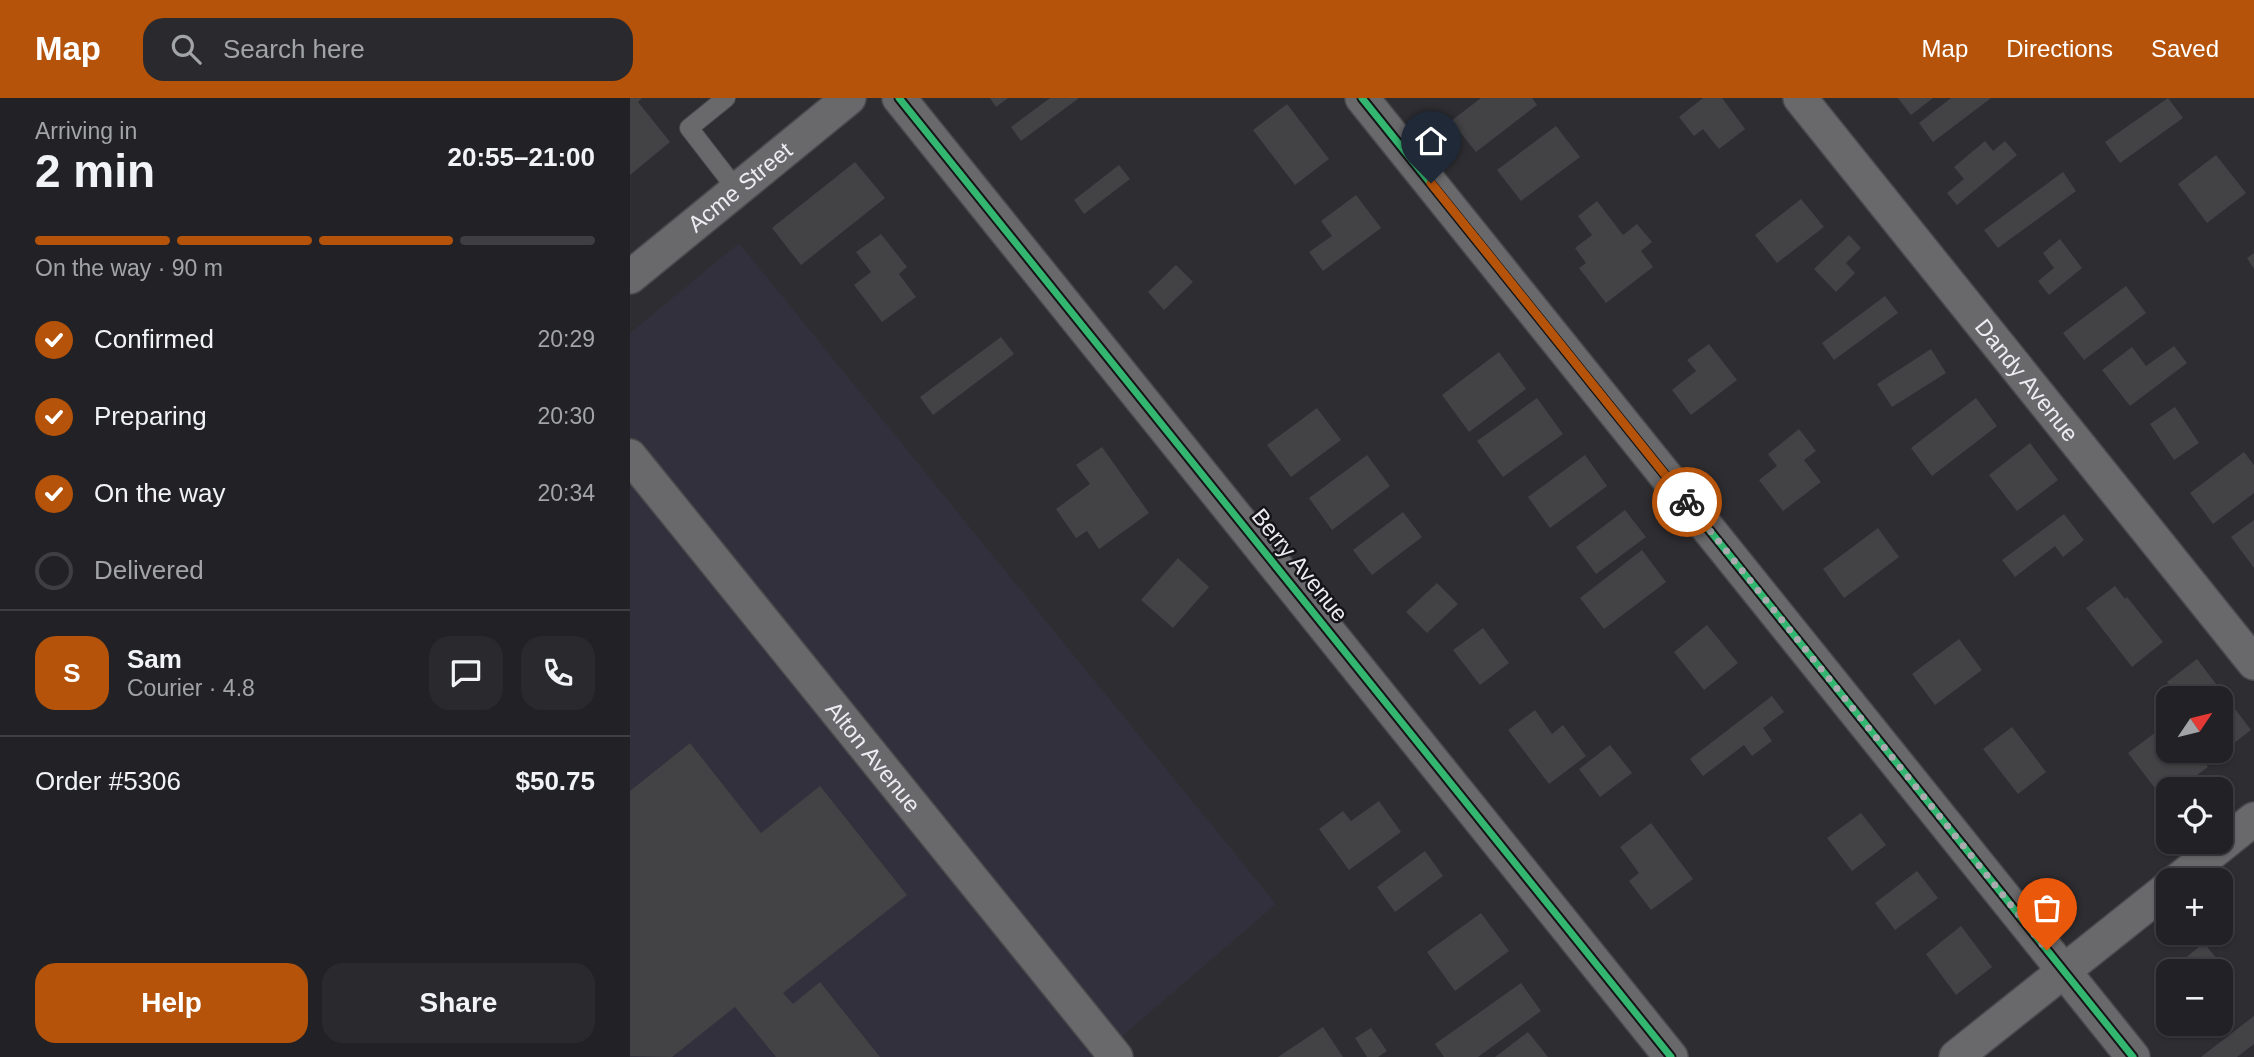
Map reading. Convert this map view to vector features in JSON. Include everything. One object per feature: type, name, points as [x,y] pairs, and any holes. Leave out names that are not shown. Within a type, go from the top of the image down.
[{"type":"street","name":"Acme Street","points":[[630,277],[849,98]]},
{"type":"street","name":"Berry Avenue","points":[[899,98],[1671,1057]]},
{"type":"street","points":[[1362,98],[2133,1057]]},
{"type":"street","name":"Dandy Avenue","points":[[1800,98],[2254,663]]},
{"type":"street","name":"Alton Avenue","points":[[630,456],[1116,1057]]},
{"type":"street","points":[[2193,868],[2254,819]]},
{"type":"street","points":[[1956,1057],[2156,898]]},
{"type":"lane","points":[[726,98],[689,128],[737,190]]},
{"type":"shaded area","points":[[739,243],[1276,904],[1098,1057],[630,1057],[630,333]]},
{"type":"building","points":[[630,98],[642,98],[638,102],[670,142],[630,175]]},
{"type":"building","points":[[990,98],[1008,98],[996,107]]},
{"type":"building","points":[[1050,98],[1079,98],[1021,141],[1011,127]]},
{"type":"building","points":[[1481,98],[1532,98],[1537,105],[1476,152],[1451,121]]},
{"type":"building","points":[[1703,98],[1722,98],[1745,129],[1719,149],[1703,129],[1694,136],[1679,117]]},
{"type":"building","points":[[1898,98],[1933,98],[1911,115]]},
{"type":"building","points":[[1951,98],[1991,98],[1933,142],[1919,123]]},
{"type":"building","points":[[2168,98],[2183,118],[2120,163],[2105,142]]},
{"type":"building","points":[[1287,104],[1329,159],[1295,185],[1253,130]]},
{"type":"building","points":[[1556,126],[1580,157],[1521,201],[1497,170]]},
{"type":"building","points":[[1985,141],[1993,151],[2005,141],[2017,155],[1957,205],[1947,193],[1964,179],[1954,167]]},
{"type":"building","points":[[2216,155],[2246,193],[2207,223],[2178,184]]},
{"type":"building","points":[[855,162],[885,198],[801,265],[772,228]]},
{"type":"building","points":[[1119,165],[1130,179],[1084,214],[1074,200]]},
{"type":"building","points":[[2063,172],[2076,191],[1998,248],[1984,230]]},
{"type":"building","points":[[1356,195],[1381,228],[1323,271],[1309,252],[1332,236],[1321,221]]},
{"type":"building","points":[[1801,199],[1824,227],[1777,263],[1755,235]]},
{"type":"building","points":[[1597,201],[1623,235],[1637,224],[1652,242],[1641,251],[1653,267],[1606,303],[1579,268],[1586,263],[1575,248],[1592,235],[1578,216]]},
{"type":"building","points":[[881,234],[907,267],[899,274],[916,297],[882,322],[854,285],[871,272],[856,252]]},
{"type":"building","points":[[1849,235],[1861,248],[1846,263],[1855,273],[1836,292],[1814,269]]},
{"type":"building","points":[[2060,239],[2082,268],[2049,295],[2038,281],[2054,268],[2043,253]]},
{"type":"building","points":[[2254,253],[2254,269],[2247,258]]},
{"type":"building","points":[[1176,265],[1193,282],[1164,310],[1148,292]]},
{"type":"building","points":[[2126,286],[2146,313],[2084,360],[2063,333]]},
{"type":"building","points":[[1885,296],[1898,313],[1834,360],[1822,343]]},
{"type":"building","points":[[1001,337],[1014,354],[933,415],[920,397]]},
{"type":"building","points":[[1709,344],[1737,380],[1691,415],[1672,390],[1696,371],[1687,360]]},
{"type":"building","points":[[2174,346],[2187,363],[2130,406],[2102,370],[2132,347],[2146,366]]},
{"type":"building","points":[[1931,349],[1946,373],[1892,407],[1877,384]]},
{"type":"building","points":[[1499,352],[1526,389],[1469,432],[1442,395]]},
{"type":"building","points":[[1537,398],[1563,434],[1503,477],[1477,441]]},
{"type":"building","points":[[1976,398],[1997,426],[1932,476],[1911,448]]},
{"type":"building","points":[[2175,407],[2199,443],[2174,460],[2150,424]]},
{"type":"building","points":[[1317,408],[1341,440],[1291,477],[1267,445]]},
{"type":"building","points":[[1799,429],[1816,451],[1804,460],[1821,482],[1783,511],[1759,480],[1777,466],[1768,454]]},
{"type":"building","points":[[2030,443],[2058,480],[2017,511],[1989,475]]},
{"type":"building","points":[[1102,447],[1149,513],[1099,549],[1087,531],[1076,538],[1056,509],[1090,484],[1076,465]]},
{"type":"building","points":[[2244,452],[2254,465],[2254,493],[2213,524],[2190,493]]},
{"type":"building","points":[[1367,455],[1390,486],[1332,530],[1309,498]]},
{"type":"building","points":[[1585,455],[1607,486],[1550,528],[1528,497]]},
{"type":"building","points":[[1625,510],[1646,537],[1596,574],[1576,547]]},
{"type":"building","points":[[1403,512],[1422,537],[1372,575],[1353,550]]},
{"type":"building","points":[[2064,514],[2084,540],[2063,557],[2055,546],[2015,577],[2002,560]]},
{"type":"building","points":[[2254,520],[2254,568],[2231,537]]},
{"type":"building","points":[[1878,528],[1899,557],[1844,598],[1823,569]]},
{"type":"building","points":[[1642,550],[1666,582],[1604,629],[1580,598]]},
{"type":"building","points":[[1178,558],[1209,587],[1173,628],[1141,600]]},
{"type":"building","points":[[1437,583],[1458,604],[1427,633],[1406,612]]},
{"type":"building","points":[[2115,586],[2163,642],[2132,667],[2086,608]]},
{"type":"building","points":[[1707,625],[1738,663],[1704,690],[1674,652]]},
{"type":"building","points":[[1483,628],[1509,663],[1480,685],[1453,650]]},
{"type":"building","points":[[1959,639],[1982,670],[1935,705],[1912,674]]},
{"type":"building","points":[[2197,659],[2218,686],[2170,686],[2167,682]]},
{"type":"building","points":[[1772,696],[1784,712],[1763,728],[1772,741],[1752,756],[1744,745],[1703,776],[1690,759]]},
{"type":"building","points":[[2233,706],[2251,730],[2233,744]]},
{"type":"building","points":[[1535,710],[1552,734],[1563,725],[1586,756],[1549,784],[1508,730]]},
{"type":"building","points":[[2012,727],[2046,772],[2018,794],[1983,749]]},
{"type":"building","points":[[2156,732],[2156,763],[2205,763],[2208,767],[2194,777],[2156,777],[2156,790],[2128,753]]},
{"type":"building","points":[[690,743],[761,833],[820,786],[907,895],[783,993],[793,1004],[820,982],[880,1057],[776,1057],[735,1007],[672,1057],[630,1056],[630,791]]},
{"type":"building","points":[[1610,745],[1632,773],[1600,797],[1579,769]]},
{"type":"building","points":[[1379,801],[1401,832],[1349,870],[1319,829],[1343,811],[1351,821]]},
{"type":"building","points":[[1861,813],[1886,845],[1852,871],[1827,838]]},
{"type":"building","points":[[1651,823],[1693,879],[1651,910],[1629,881],[1639,873],[1620,847]]},
{"type":"building","points":[[1425,851],[1443,876],[1395,912],[1377,887]]},
{"type":"building","points":[[1917,871],[1938,898],[1895,930],[1875,903]]},
{"type":"building","points":[[1481,913],[1509,951],[1455,991],[1427,952]]},
{"type":"building","points":[[1961,926],[1992,967],[1956,995],[1926,954]]},
{"type":"building","points":[[2202,945],[2206,945],[2217,959],[2184,959]]},
{"type":"building","points":[[1521,983],[1541,1011],[1478,1057],[1444,1057],[1435,1044]]},
{"type":"building","points":[[2254,1016],[2254,1044],[2237,1057],[2201,1057],[2228,1036],[2233,1036],[2233,1032]]},
{"type":"building","points":[[1323,1027],[1343,1057],[1278,1057]]},
{"type":"building","points":[[1371,1028],[1387,1051],[1378,1057],[1367,1057],[1355,1038]]},
{"type":"building","points":[[1528,1032],[1548,1057],[1495,1057]]},
{"type":"cycle path","points":[[899,98],[1671,1057]]},
{"type":"cycle path","points":[[1362,98],[2133,1057]]},
{"type":"way so far","points":[[1687,502],[2047,950]]},
{"type":"route","points":[[1431,183],[1687,502]]}]
